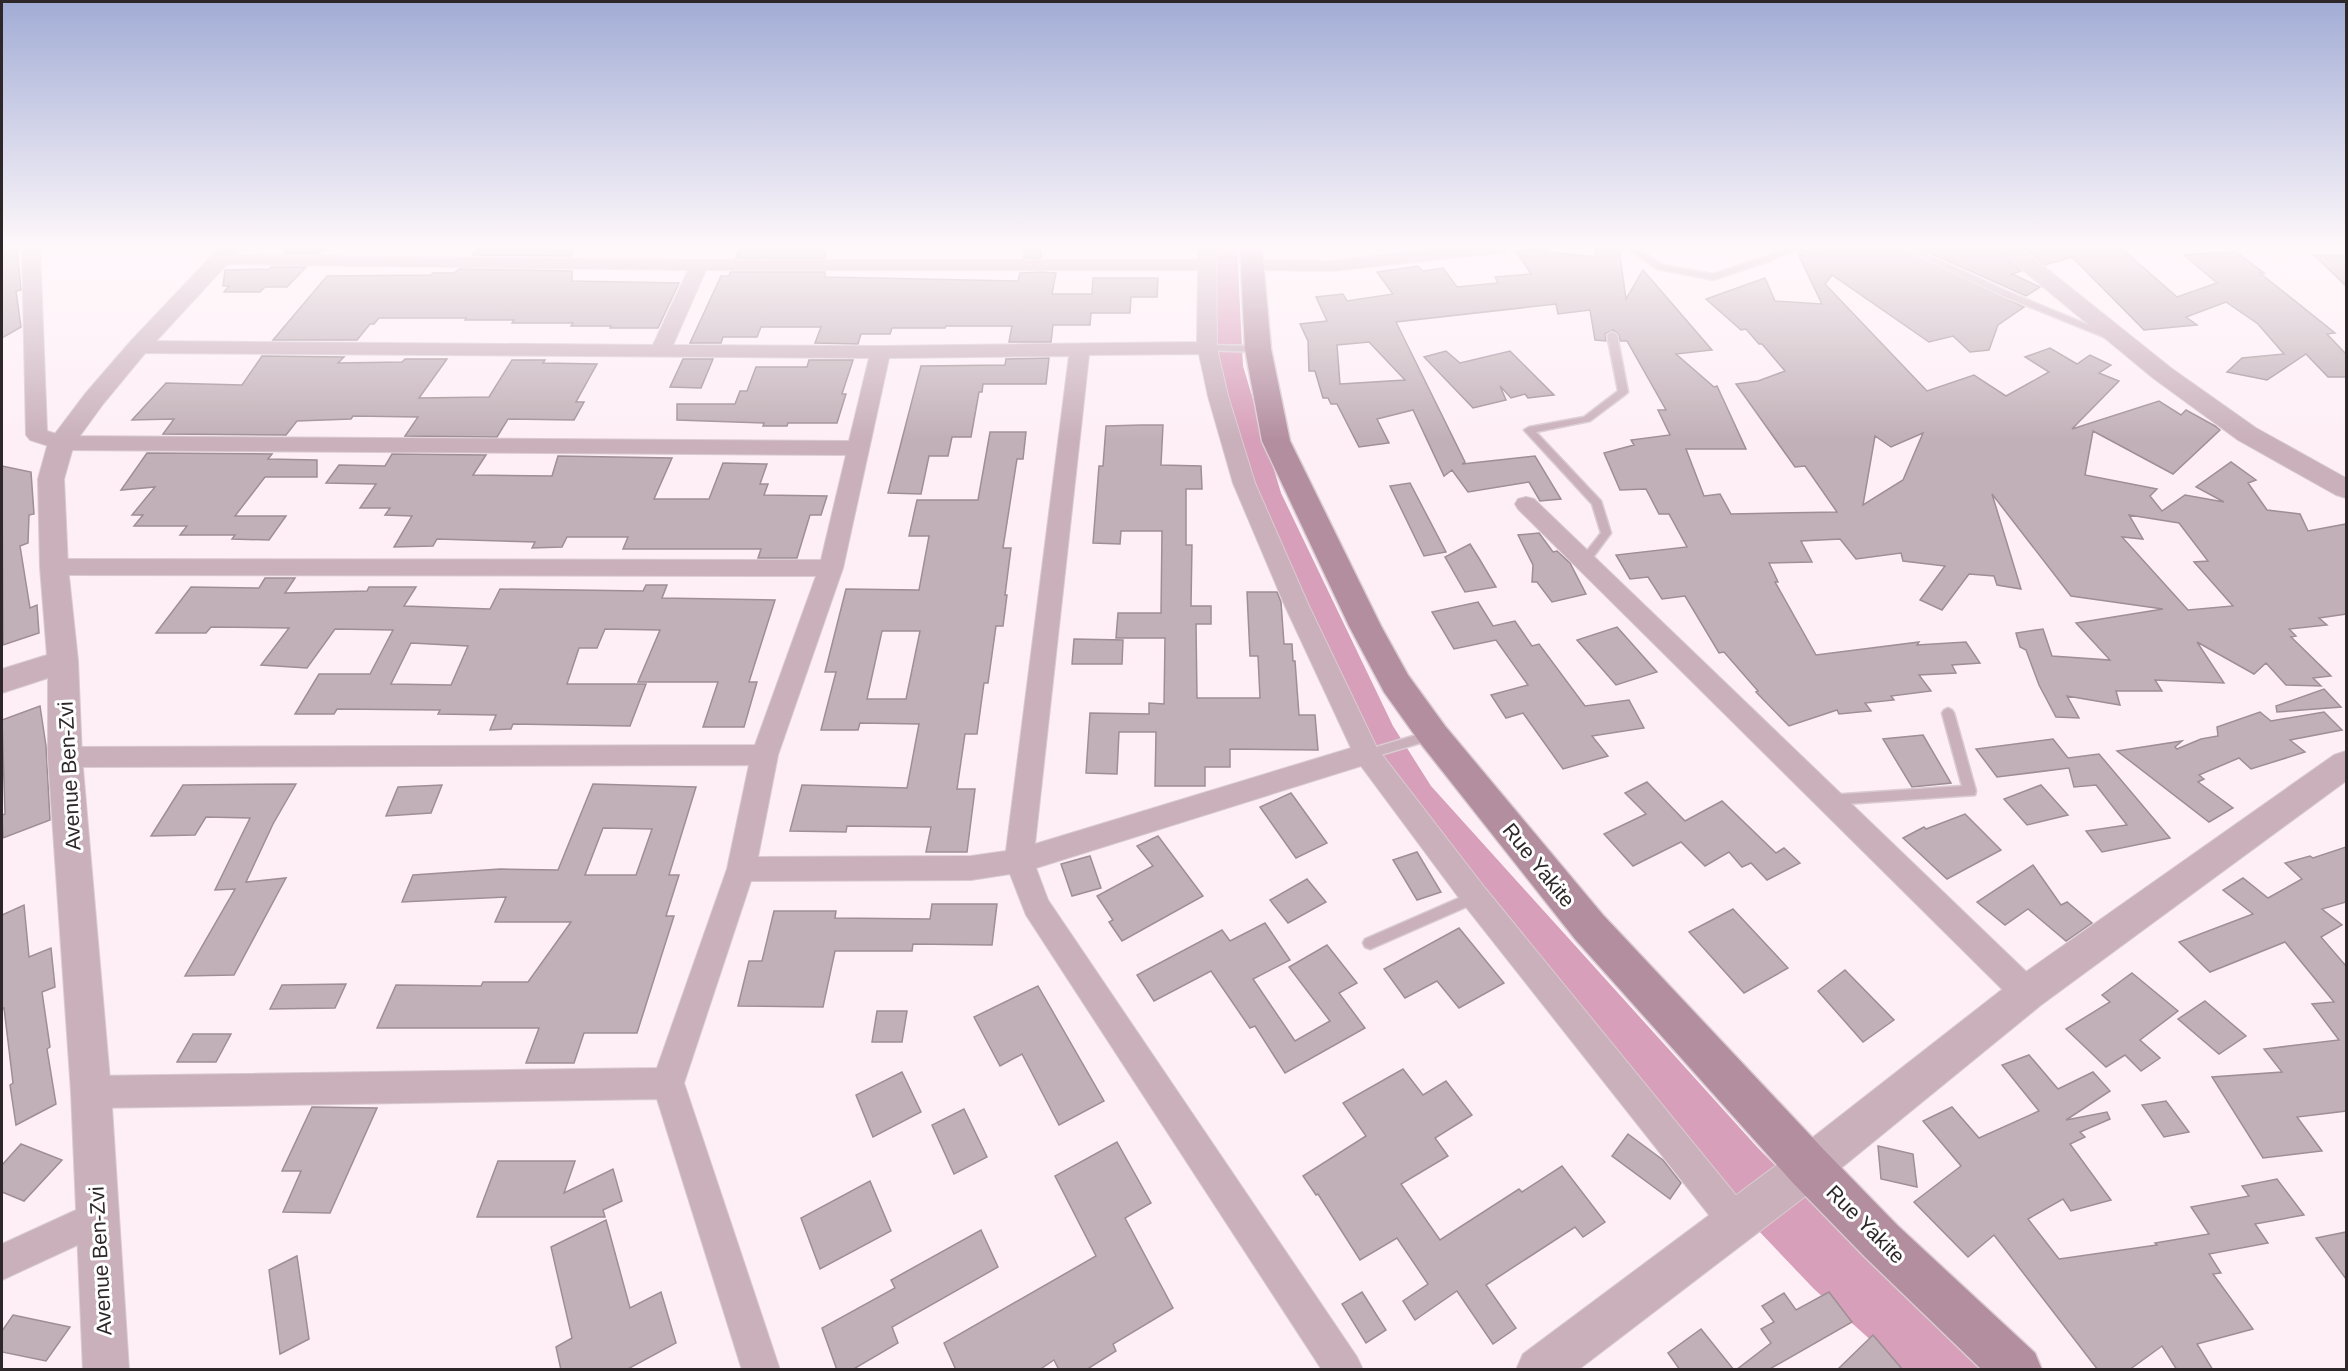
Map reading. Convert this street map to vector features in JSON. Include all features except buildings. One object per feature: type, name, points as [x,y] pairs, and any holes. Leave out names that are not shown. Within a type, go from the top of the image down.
[{"type":"main road","name":"Rue Yakite","points":[[1249,312],[1248,349],[1276,441],[1365,626],[1396,683],[1419,739],[1589,927],[1798,1174],[1881,1241],[2018,1370]]},
{"type":"street","points":[[32,312],[37,435],[61,443],[858,448]]},
{"type":"street","name":"Avenue Ben-Zvi","points":[[106,1370],[91,1092],[65,757],[63,661],[54,567],[51,479],[61,443],[94,399],[171,312]]},
{"type":"street","points":[[661,350],[678,312]]},
{"type":"street","points":[[1211,312],[1218,396],[1244,483],[1297,606],[1371,753],[1475,897],[1740,1218]]},
{"type":"street","points":[[2085,312],[2247,434],[2346,489]]},
{"type":"street","points":[[138,347],[880,352],[1213,348]]},
{"type":"street","points":[[1080,350],[1019,861],[1036,906],[1344,1370]]},
{"type":"street","points":[[761,1370],[668,1083],[741,870],[765,755],[831,568],[880,352]]},
{"type":"street","points":[[1526,504],[2027,993]]},
{"type":"street","points":[[54,567],[831,568]]},
{"type":"street","points":[[2,681],[63,661]]},
{"type":"street","points":[[741,870],[970,868],[1019,861],[1371,753]]},
{"type":"street","points":[[65,757],[765,755]]},
{"type":"street","points":[[1539,1370],[1798,1174],[2027,993],[2346,764]]},
{"type":"street","points":[[91,1092],[668,1083]]},
{"type":"street","points":[[2,1262],[98,1218]]},
{"type":"lane","points":[[2050,312],[2121,341]]},
{"type":"lane","points":[[1584,561],[1606,533],[1597,503],[1529,430],[1587,419],[1623,392],[1612,335]]},
{"type":"lane","points":[[1213,348],[1248,349]]},
{"type":"lane","points":[[1829,800],[1970,791],[1948,713]]},
{"type":"lane","points":[[1371,753],[1419,739]]},
{"type":"lane","points":[[1370,943],[1475,897]]},
{"type":"waterway","points":[[1225,312],[1227,366],[1263,493],[1375,733],[1415,799],[1738,1168],[1835,1268],[1951,1370]]}]
